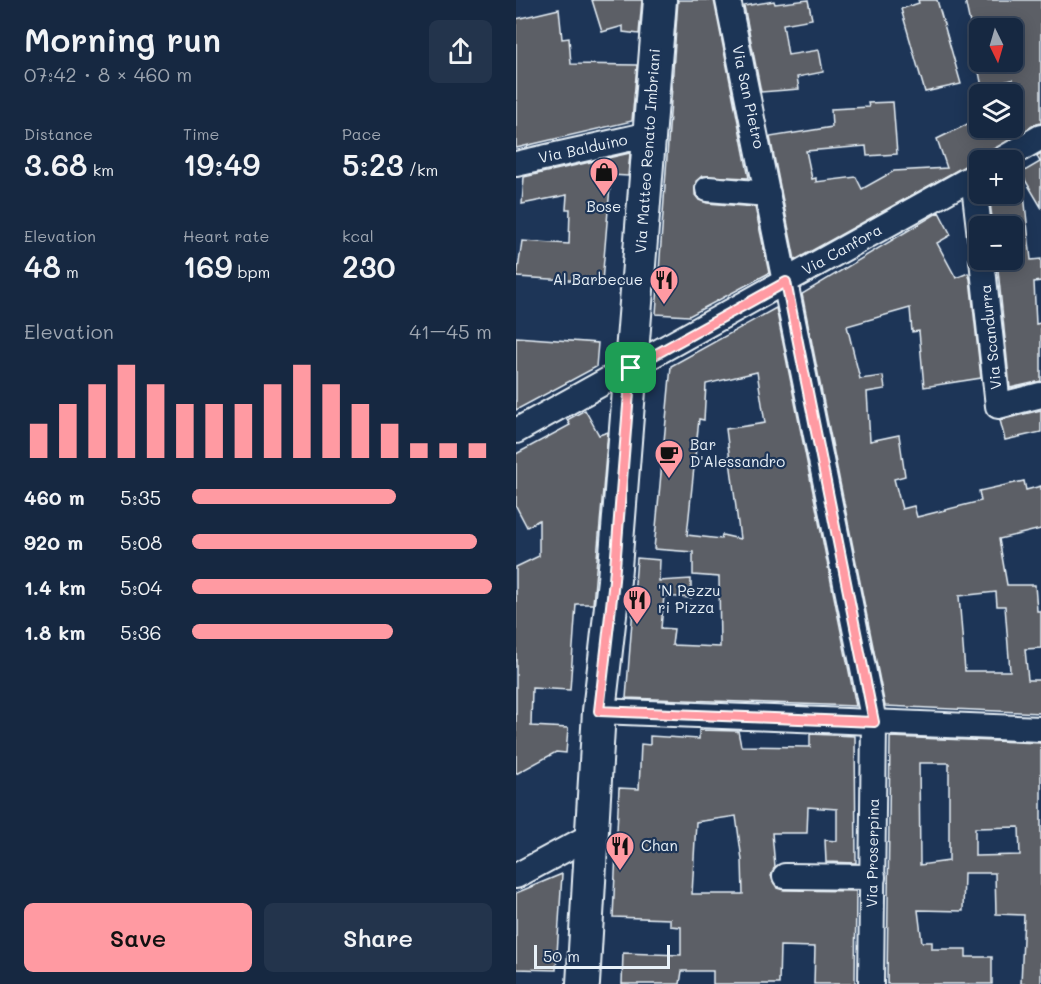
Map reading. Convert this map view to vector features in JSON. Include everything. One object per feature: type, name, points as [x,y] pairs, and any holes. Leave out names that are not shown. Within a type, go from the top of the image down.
[{"type":"main road","name":"Via Matteo Renato Imbriani","points":[[584,984],[599,711],[614,580],[660,0]]},
{"type":"street","name":"Via San Pietro","points":[[728,0],[874,722]]},
{"type":"street","name":"Via Balduino","points":[[516,164],[650,134]]},
{"type":"street","points":[[1018,150],[1041,137]]},
{"type":"street","name":"Via Canfora","points":[[516,431],[969,179]]},
{"type":"street","points":[[708,189],[768,194]]},
{"type":"street","name":"Via Scandurra","points":[[983,270],[998,406],[1041,395]]},
{"type":"street","points":[[599,711],[1041,729]]},
{"type":"street","name":"Via Proserpina","points":[[871,984],[874,722]]},
{"type":"street","points":[[517,872],[592,835]]},
{"type":"street","points":[[785,876],[873,877]]},
{"type":"building","points":[[592,0],[642,0],[639,34],[623,32],[623,26],[602,32]]},
{"type":"building","points":[[678,0],[714,0],[749,178],[702,176],[696,181],[695,195],[699,200],[707,203],[755,207],[769,273],[689,316],[656,314]]},
{"type":"building","points":[[808,0],[812,19],[783,24],[788,55],[819,50],[823,72],[797,77],[799,89],[761,92],[744,6],[774,1],[775,4]]},
{"type":"building","points":[[918,0],[937,0],[961,84],[925,92],[901,9],[919,3]]},
{"type":"building","points":[[965,0],[1041,0],[1041,123],[1023,132],[1023,84],[1012,84],[1012,80],[981,84],[979,72],[1023,72],[1023,18],[969,19]]},
{"type":"building","points":[[559,9],[562,39],[569,38],[571,64],[637,65],[632,121],[516,148],[516,19]]},
{"type":"building","points":[[893,102],[897,154],[867,156],[866,146],[806,151],[812,179],[816,178],[816,182],[856,177],[862,189],[894,171],[947,168],[937,139],[969,123],[969,138],[1013,138],[993,150],[969,150],[969,164],[795,260],[770,137],[832,127],[831,109],[869,107],[868,103]]},
{"type":"building","points":[[630,153],[628,176],[611,175],[602,282],[517,277],[522,241],[569,244],[570,209],[566,209],[567,195],[522,204],[524,177]]},
{"type":"building","points":[[1041,153],[1041,207],[1023,176],[1023,172],[1040,162],[1037,156]]},
{"type":"building","points":[[1024,194],[1031,260],[1041,259],[1041,281],[1034,282],[1036,324],[1041,323],[1041,381],[1010,388],[998,270],[1023,270],[1023,216],[992,216],[990,204],[1023,204]]},
{"type":"building","points":[[939,212],[951,235],[937,243],[956,278],[968,273],[970,279],[981,378],[924,387],[919,331],[912,332],[910,308],[847,326],[860,379],[883,376],[885,389],[867,392],[870,441],[899,435],[905,476],[894,479],[902,509],[914,506],[917,517],[981,501],[979,491],[1024,481],[1026,490],[1041,486],[1041,529],[999,539],[1007,585],[1035,585],[1037,611],[1041,611],[1041,648],[1025,649],[1028,680],[1041,680],[1041,713],[885,706],[802,294]],"holes":[[[996,592],[997,606],[1005,606],[1010,671],[965,671],[959,596]]]},
{"type":"building","points":[[776,308],[856,706],[626,698],[637,558],[660,560],[659,581],[691,579],[691,598],[664,596],[661,628],[674,629],[672,645],[720,647],[719,577],[693,575],[693,552],[654,549],[671,366]],"holes":[[[757,372],[765,423],[726,429],[740,539],[722,535],[721,539],[687,535],[699,419],[704,420],[706,384]]]},
{"type":"building","points":[[516,337],[598,343],[596,367],[516,410]]},
{"type":"building","points":[[585,410],[599,435],[608,432],[593,604],[576,604],[570,690],[532,688],[531,726],[568,728],[566,753],[556,752],[516,774],[516,567],[539,556],[539,520],[527,527],[516,506],[516,454],[570,425],[567,420]]},
{"type":"building","points":[[1041,410],[1041,432],[1005,440],[1000,420]]},
{"type":"building","points":[[699,730],[738,731],[741,746],[810,747],[810,734],[855,736],[856,863],[826,862],[825,840],[837,841],[837,809],[808,807],[807,833],[772,833],[775,867],[771,876],[777,888],[784,890],[856,891],[855,984],[814,984],[815,947],[780,946],[779,984],[713,984],[713,971],[682,971],[680,984],[622,984],[623,953],[681,955],[681,927],[670,926],[670,919],[613,917],[619,788],[639,789],[641,744],[650,745],[650,736],[699,739]],"holes":[[[736,816],[742,860],[743,894],[692,894],[696,822]]]},
{"type":"building","points":[[890,737],[1041,743],[1041,984],[1021,984],[1024,915],[996,914],[995,873],[964,873],[963,911],[918,910],[922,942],[932,942],[932,949],[966,949],[966,957],[992,957],[992,984],[887,984]],"holes":[[[919,763],[949,763],[949,861],[920,865]],[[1019,827],[1020,855],[975,856],[975,828]]]},
{"type":"building","points":[[562,874],[556,970],[516,969],[516,893]]},
{"type":"place","name":"Bose","points":[[604,198]]},
{"type":"place","name":"Al Barbecue","points":[[664,306]]},
{"type":"place","name":"Bar D'Alessandro","points":[[669,480]]},
{"type":"place","name":"'N Pezzu ri Pizza","points":[[637,626]]},
{"type":"place","name":"Chan","points":[[620,872]]},
{"type":"route","points":[[786,282],[874,722],[599,711],[614,580],[631,368],[786,282]]}]
